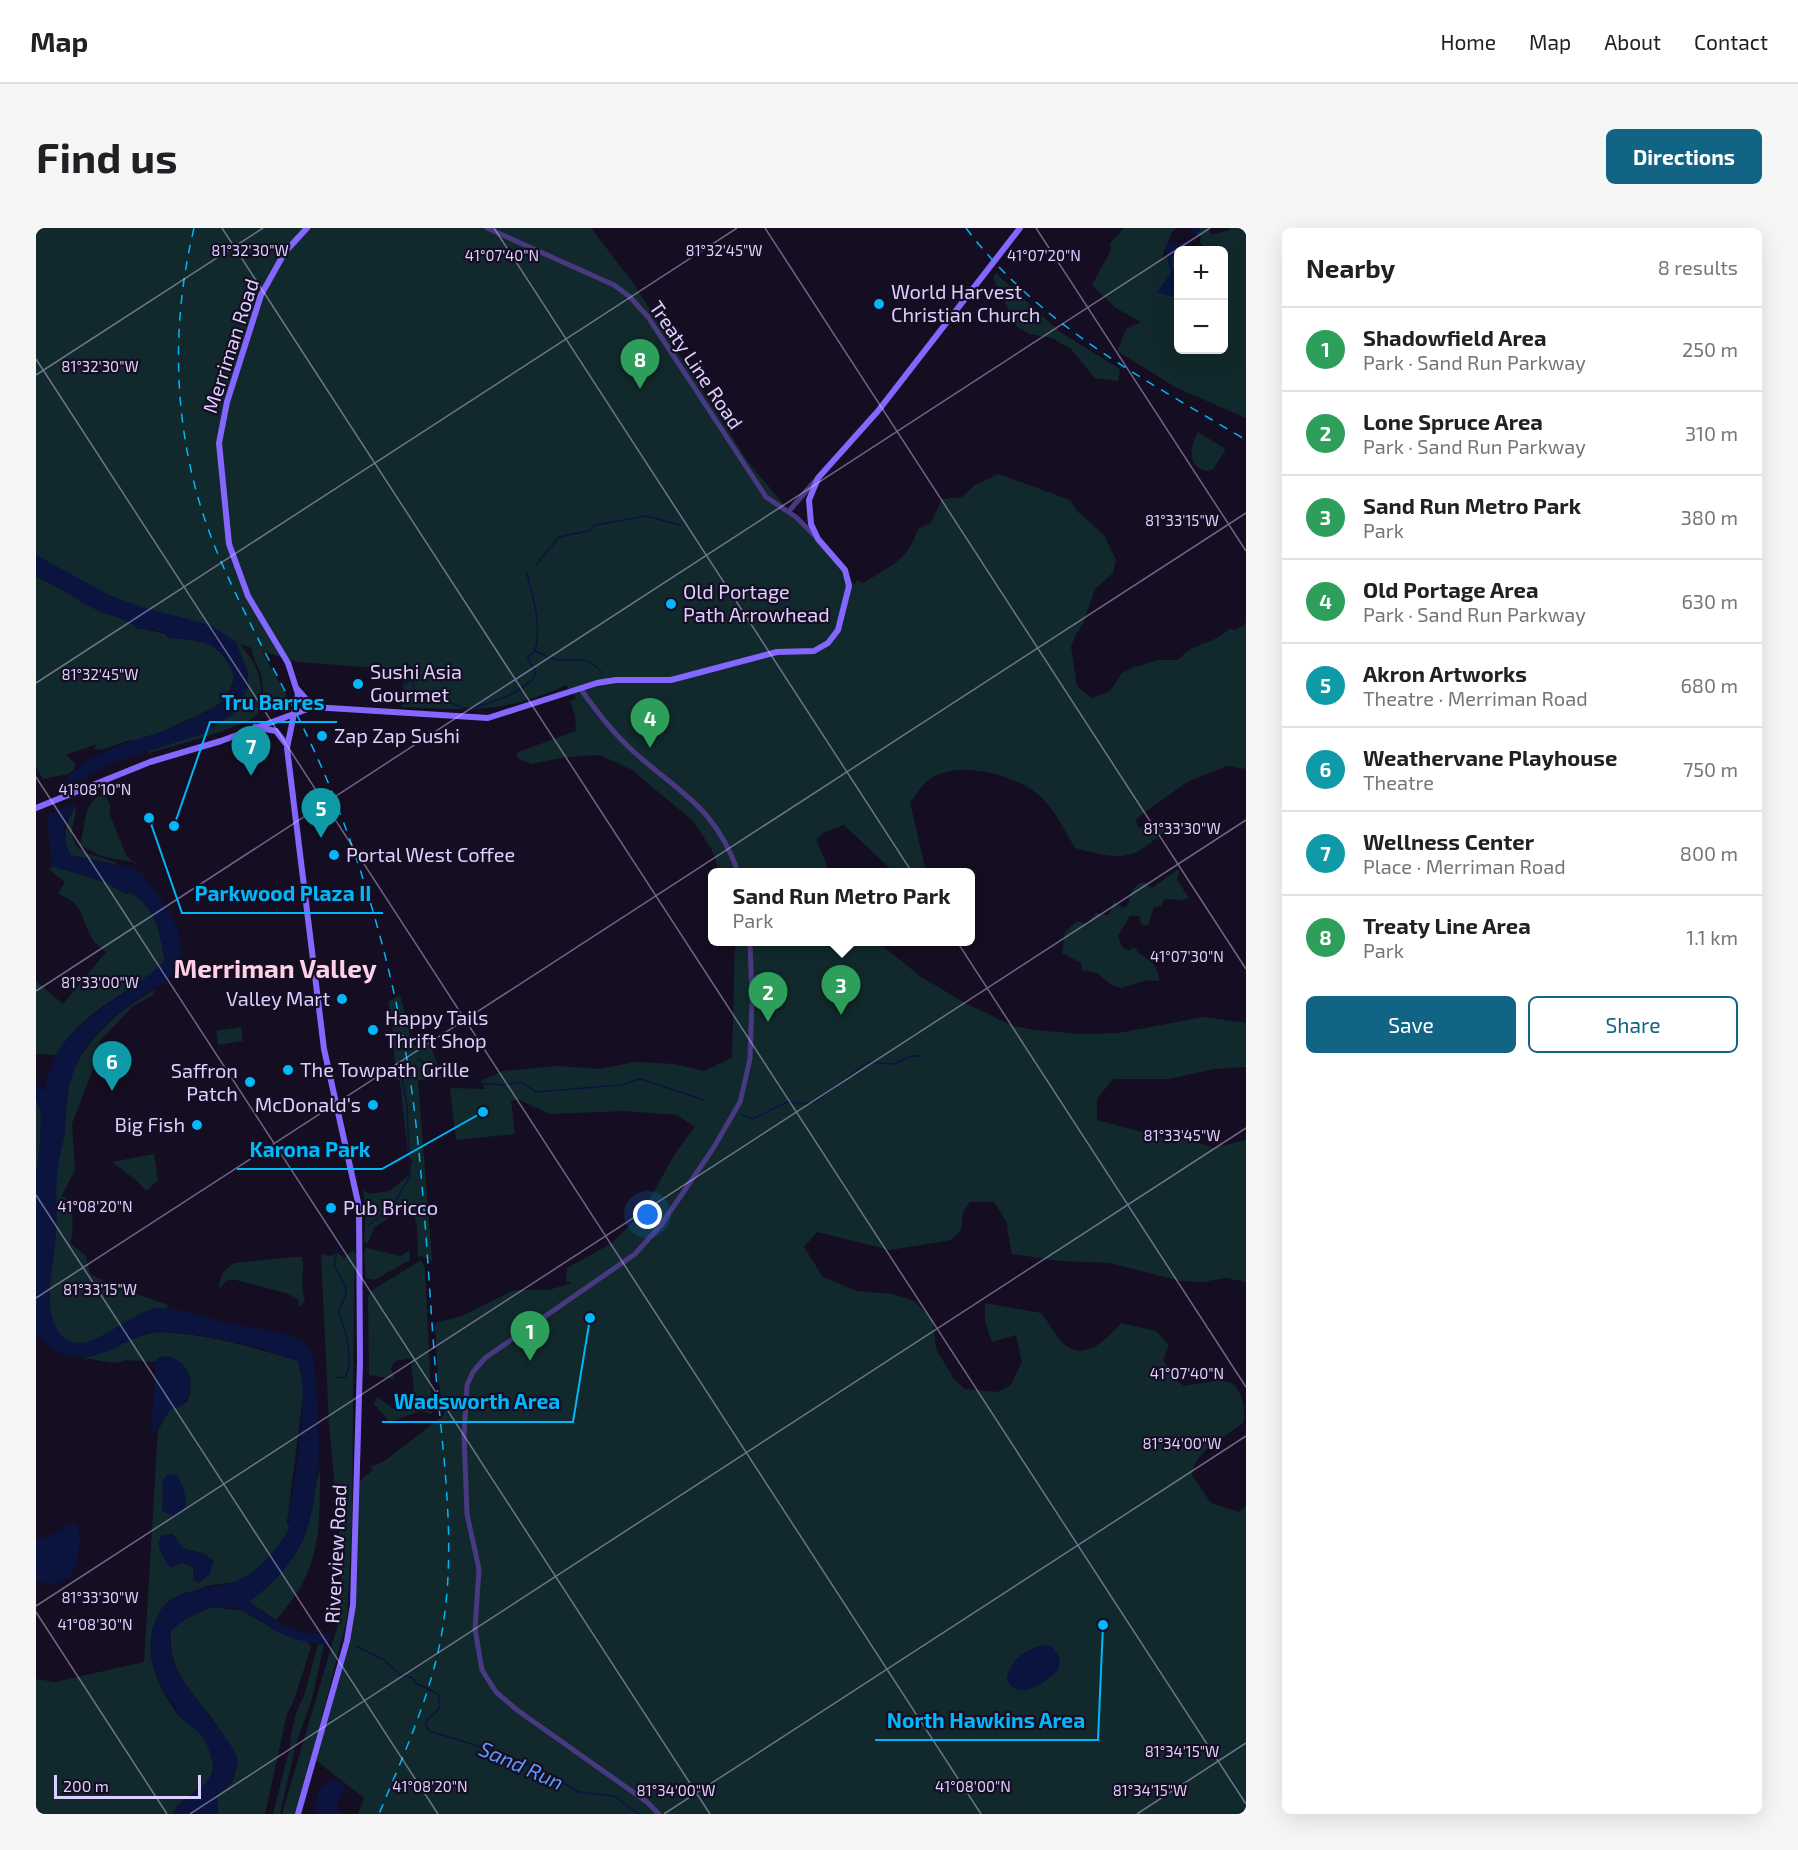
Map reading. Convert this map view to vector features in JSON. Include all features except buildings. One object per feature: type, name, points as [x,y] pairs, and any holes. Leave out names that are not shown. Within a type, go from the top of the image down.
[{"type":"main road","name":"Merriman Road","points":[[307,228],[285,252],[261,295],[226,402],[219,443],[230,544],[248,596],[288,663],[297,689],[287,748],[324,1049],[352,1167],[360,1216],[360,1362]]},
{"type":"main road","points":[[36,808],[150,762],[221,741],[294,712],[313,707],[488,718],[580,688],[616,680],[671,680],[777,652],[806,652],[822,648],[838,630],[849,586],[845,570],[818,539],[809,512],[811,490],[889,397],[1020,228]]},
{"type":"main road","points":[[297,689],[313,707]]},
{"type":"main road","points":[[255,727],[276,731],[282,736],[287,748]]},
{"type":"main road","name":"Riverview Road","points":[[298,1814],[347,1641],[352,1613],[360,1362]]},
{"type":"street","name":"Treaty Line Road","points":[[487,228],[614,285],[630,297],[658,333],[762,492],[771,502],[789,512],[818,539]]},
{"type":"street","points":[[789,512],[819,478]]},
{"type":"street","points":[[580,688],[621,739],[708,814],[728,847],[736,868]]},
{"type":"street","points":[[659,1814],[647,1802],[512,1707],[496,1692],[485,1676],[475,1637],[479,1569],[467,1509],[465,1397],[471,1375],[485,1358],[606,1275],[650,1239],[720,1138],[740,1102],[750,1059],[752,999],[750,946]]},
{"type":"green space","points":[[36,228],[591,228],[633,283],[749,463],[795,518],[845,570],[855,585],[857,580],[864,583],[897,561],[909,548],[918,529],[931,523],[942,499],[962,497],[975,485],[999,474],[1070,500],[1078,512],[1104,535],[1116,560],[1113,573],[1095,589],[1083,624],[1071,647],[1077,686],[1092,698],[1110,691],[1122,673],[1158,660],[1178,660],[1191,649],[1216,639],[1229,629],[1236,630],[1245,624],[1246,619],[1246,769],[1227,766],[1187,782],[1136,819],[1138,828],[1156,821],[1173,824],[1148,845],[1128,855],[1107,855],[1075,848],[1052,809],[1032,790],[1005,777],[973,770],[957,770],[931,778],[910,802],[925,868],[890,868],[844,825],[824,832],[816,840],[828,868],[718,868],[711,848],[693,821],[632,770],[600,755],[565,757],[532,764],[517,758],[518,752],[576,731],[575,715],[570,701],[576,698],[566,685],[524,701],[485,708],[402,707],[404,670],[297,662],[262,651],[289,700],[285,706],[267,713],[261,675],[252,648],[240,644],[254,663],[258,674],[261,702],[258,713],[241,724],[225,730],[149,753],[148,750],[202,734],[244,699],[236,642],[180,627],[36,566]]},
{"type":"green space","points":[[1124,228],[1177,228],[1172,232],[1162,257],[1163,259],[1174,256],[1174,354],[1228,354],[1228,246],[1203,246],[1200,242],[1201,237],[1189,228],[1207,228],[1212,234],[1231,230],[1229,228],[1246,228],[1246,418],[1177,388],[1117,351],[1126,329],[1141,322],[1116,308],[1092,285],[1111,250],[1110,243]]},
{"type":"green space","points":[[996,273],[1060,332],[1120,369],[1118,381],[1095,378],[1071,349],[1052,338],[1030,334],[1017,327],[993,278]]},
{"type":"green space","points":[[1198,432],[1224,448],[1225,451],[1213,469],[1208,471],[1196,466],[1193,461],[1193,444]]},
{"type":"green space","points":[[36,576],[84,602],[144,629],[209,644],[223,655],[232,669],[234,679],[227,697],[215,707],[151,737],[126,741],[102,750],[94,749],[97,744],[66,755],[75,763],[74,770],[68,774],[43,779],[36,767]]},
{"type":"green space","points":[[105,793],[111,808],[109,813],[126,855],[132,861],[143,864],[101,856],[80,845],[89,808],[92,802]]},
{"type":"green space","points":[[75,806],[72,834],[79,848],[119,865],[71,855],[65,836],[67,824]]},
{"type":"green space","points":[[52,866],[105,882],[126,894],[130,892],[139,899],[151,913],[155,922],[165,961],[152,973],[92,1014],[67,1039],[58,1055],[36,1054],[36,981],[63,1004],[106,952],[93,940],[81,912],[73,902],[58,894],[65,882],[50,870]]},
{"type":"green space","points":[[1177,870],[1180,872],[1177,880],[1189,898],[1165,899],[1161,906],[1154,907],[1148,925],[1142,925],[1139,916],[1130,916],[1118,936],[1122,947],[1129,951],[1134,947],[1153,964],[1159,981],[1148,980],[1121,988],[1112,985],[1097,973],[1082,970],[1081,963],[1062,953],[1065,932],[1077,921],[1087,924],[1096,913],[1109,915],[1114,901],[1123,908],[1128,905],[1137,885],[1144,882],[1152,888]]},
{"type":"green space","points":[[735,946],[883,946],[921,977],[967,1004],[1013,1026],[1034,1030],[1082,1034],[1119,1033],[1203,1017],[1246,1023],[1246,1067],[1214,1069],[1169,1079],[1113,1079],[1097,1099],[1097,1120],[1164,1138],[1187,1138],[1213,1148],[1246,1140],[1246,1282],[1226,1278],[1202,1282],[1180,1281],[1110,1263],[1060,1261],[1012,1254],[1008,1224],[994,1202],[970,1202],[963,1212],[961,1230],[951,1240],[890,1250],[817,1232],[804,1247],[823,1277],[857,1291],[893,1294],[914,1301],[933,1320],[936,1349],[954,1379],[965,1389],[997,1392],[1011,1385],[1022,1362],[1016,1335],[992,1342],[985,1321],[985,1303],[1041,1313],[1064,1344],[1080,1351],[1096,1346],[1121,1323],[1156,1331],[1169,1345],[1163,1360],[1174,1378],[1184,1386],[1220,1380],[1234,1384],[1243,1403],[1243,1423],[1204,1452],[1194,1466],[1192,1475],[1211,1503],[1239,1512],[1246,1506],[1246,1814],[358,1814],[364,1798],[314,1759],[350,1624],[356,1484],[373,1470],[370,1467],[386,1460],[444,1415],[438,1378],[435,1323],[462,1316],[514,1290],[549,1290],[572,1283],[566,1281],[567,1268],[612,1243],[642,1213],[676,1152],[695,1127],[677,1115],[625,1111],[550,1114],[517,1099],[511,1101],[515,1134],[456,1140],[450,1088],[485,1089],[481,1081],[503,1071],[558,1066],[600,1069],[634,1062],[674,1064],[704,1071],[732,1058]]},
{"type":"green space","points":[[155,990],[153,995],[133,1006],[99,1042],[106,1049],[99,1067],[93,1069],[72,1124],[75,1170],[61,1197],[65,1197],[72,1213],[70,1243],[86,1256],[90,1274],[132,1296],[137,1294],[168,1305],[166,1310],[154,1310],[141,1314],[100,1337],[88,1342],[76,1343],[65,1339],[57,1331],[52,1320],[49,1301],[56,1234],[57,1173],[71,1079],[77,1063],[101,1031],[122,1012]]},
{"type":"green space","points":[[400,995],[413,1046],[430,1044],[442,1078],[418,1080],[432,1261],[418,1257],[417,1226],[410,1204],[375,1227],[367,1244],[364,1241],[366,1212],[363,1190],[369,1194],[390,1191],[409,1175],[412,1160],[408,1155],[400,1081],[396,1079],[392,1019],[388,1002]]},
{"type":"green space","points":[[241,1027],[243,1041],[218,1045],[216,1031]]},
{"type":"green space","points":[[36,1099],[41,1115],[41,1125],[36,1175]]},
{"type":"green space","points":[[154,1154],[158,1180],[146,1191],[112,1162]]},
{"type":"green space","points":[[366,1248],[401,1256],[409,1250],[410,1260],[374,1280],[366,1278],[364,1252]]},
{"type":"green space","points":[[353,1250],[356,1255],[352,1525],[347,1619],[297,1814],[282,1814],[339,1621],[342,1565],[329,1423],[321,1254],[329,1256],[338,1253],[344,1258]]},
{"type":"green space","points":[[302,1257],[303,1263],[302,1290],[305,1301],[299,1307],[299,1300],[286,1293],[236,1280],[226,1282],[219,1290],[222,1274],[235,1263]]},
{"type":"green space","points":[[421,1260],[425,1269],[432,1414],[420,1411],[390,1422],[374,1404],[377,1397],[394,1409],[409,1400],[414,1388],[412,1358],[395,1361],[391,1367],[394,1379],[369,1375],[368,1296],[371,1291]]},
{"type":"green space","points":[[160,1332],[212,1338],[298,1361],[304,1387],[287,1522],[290,1528],[280,1543],[255,1570],[235,1582],[203,1587],[177,1606],[154,1628],[150,1651],[160,1686],[179,1716],[200,1733],[212,1759],[211,1775],[202,1787],[182,1801],[173,1814],[36,1814],[36,1679],[55,1682],[144,1662],[158,1430],[170,1410],[187,1402],[191,1385],[190,1377],[182,1364],[168,1357],[159,1357],[155,1362],[126,1360],[115,1363],[83,1358],[140,1336]]},
{"type":"green space","points":[[320,1469],[318,1531],[310,1567],[291,1602],[276,1620],[248,1601],[272,1582],[299,1547],[310,1519]]},
{"type":"green space","points":[[211,1607],[243,1611],[280,1633],[308,1642],[311,1647],[293,1703],[287,1714],[265,1814],[218,1814],[217,1795],[232,1783],[238,1763],[217,1725],[184,1682],[174,1660],[171,1631],[181,1621]]},
{"type":"green space","points":[[318,1644],[324,1645],[312,1699],[296,1744],[280,1814],[273,1814],[297,1710],[304,1696]]},
{"type":"shaded area","points":[[1189,228],[1200,228],[1187,246],[1174,246],[1174,256],[1171,257],[1174,271],[1174,297],[1157,292],[1171,273],[1165,249],[1169,242],[1178,244],[1190,240],[1193,234]]},
{"type":"shaded area","points":[[36,555],[111,596],[142,607],[210,625],[236,642],[248,672],[248,688],[232,715],[202,734],[116,762],[88,776],[64,827],[67,849],[71,855],[138,870],[145,877],[174,921],[181,945],[181,955],[174,973],[168,980],[129,1005],[96,1034],[81,1055],[73,1072],[68,1090],[58,1170],[57,1223],[50,1289],[53,1321],[62,1336],[74,1342],[87,1342],[146,1311],[166,1308],[285,1334],[303,1342],[312,1354],[317,1397],[319,1453],[316,1488],[309,1522],[294,1557],[269,1586],[249,1602],[291,1629],[331,1635],[327,1645],[290,1637],[247,1613],[223,1607],[195,1614],[171,1631],[172,1658],[175,1667],[237,1755],[238,1762],[233,1777],[217,1795],[218,1814],[173,1814],[182,1801],[207,1781],[211,1775],[213,1763],[203,1736],[181,1717],[160,1683],[152,1660],[151,1635],[160,1611],[167,1603],[186,1593],[229,1583],[247,1576],[268,1558],[290,1528],[287,1523],[300,1440],[302,1375],[298,1361],[256,1347],[200,1335],[145,1333],[107,1352],[83,1358],[56,1352],[36,1333],[36,1175],[41,1112],[36,1099],[36,1084],[43,1092],[58,1051],[77,1028],[154,971],[165,960],[155,922],[151,913],[139,899],[130,892],[126,894],[105,882],[52,866],[48,822],[58,792],[71,774],[87,761],[107,751],[171,728],[219,705],[231,691],[233,676],[228,661],[210,645],[195,640],[168,638],[158,630],[137,629],[130,623],[91,607],[36,576]]},
{"type":"shaded area","points":[[169,1356],[183,1364],[190,1380],[190,1393],[183,1405],[170,1410],[153,1434],[151,1433],[156,1359]]},
{"type":"shaded area","points":[[168,1474],[178,1475],[186,1497],[184,1510],[173,1516],[162,1511],[163,1480]]},
{"type":"shaded area","points":[[72,1523],[78,1526],[79,1546],[77,1560],[69,1578],[51,1585],[36,1580],[36,1539],[49,1536]]},
{"type":"shaded area","points":[[173,1534],[183,1548],[205,1554],[214,1561],[209,1575],[199,1583],[193,1580],[193,1568],[182,1563],[170,1568],[161,1552],[159,1544],[162,1535]]},
{"type":"shaded area","points":[[1044,1645],[1051,1646],[1060,1657],[1058,1670],[1040,1685],[1032,1688],[1019,1690],[1012,1687],[1007,1680],[1014,1662],[1025,1652]]},
{"type":"shaded area","points":[[338,1780],[343,1785],[344,1793],[337,1804],[337,1809],[343,1814],[317,1814],[316,1802],[319,1791],[326,1783]]},
{"type":"pier","points":[[95,775],[90,778],[80,801],[46,815],[57,790]]},
{"type":"waterway","points":[[536,565],[559,537],[588,531],[595,525],[646,516],[680,525]]},
{"type":"waterway","points":[[401,685],[412,680],[415,693],[440,698],[465,708],[505,697],[516,692],[532,679],[536,672],[527,658],[535,651],[538,631],[527,573]]},
{"type":"waterway","points":[[535,651],[549,658],[586,661],[602,673]]},
{"type":"waterway","points":[[741,1115],[753,1119],[787,1102],[808,1104],[815,1102],[868,1062],[895,1064],[911,1056],[920,1056]]},
{"type":"waterway","points":[[418,1059],[439,1072]]},
{"type":"waterway","points":[[369,1225],[392,1207],[410,1176],[407,1106],[400,1065],[404,1062]]},
{"type":"waterway","points":[[459,1081],[501,1085],[521,1082],[536,1092],[620,1085],[640,1079],[704,1100]]},
{"type":"waterway","points":[[335,1378],[345,1377],[349,1363],[346,1335],[338,1312],[346,1288],[334,1265],[337,1250],[349,1231]]},
{"type":"waterway","name":"Sand Run","points":[[356,1646],[384,1660],[400,1675],[411,1677],[416,1683],[438,1694],[440,1707],[425,1723],[429,1731],[504,1754],[544,1771],[578,1792],[614,1796],[639,1814]]},
{"type":"railway","points":[[194,228],[186,269],[179,351],[184,432],[192,473],[217,552],[324,772],[350,840],[373,911],[392,983],[406,1055],[416,1126],[447,1492],[449,1556],[444,1619],[434,1669],[409,1743],[379,1814]]},
{"type":"railway","points":[[966,228],[995,262],[1060,322],[1132,372],[1246,440]]},
{"type":"place","name":"World Harvest Christian Church","points":[[879,304]]},
{"type":"place","name":"Treaty Line Area","points":[[640,389]]},
{"type":"place","name":"Old Portage Path Arrowhead","points":[[671,604]]},
{"type":"place","name":"Sushi Asia Gourmet","points":[[358,684]]},
{"type":"place","name":"Zap Zap Sushi","points":[[322,736]]},
{"type":"place","name":"Old Portage Area","points":[[650,748]]},
{"type":"place","name":"Wellness Center","points":[[251,776]]},
{"type":"place","name":"Parkwood Plaza II","points":[[149,818]]},
{"type":"place","name":"Tru Barres","points":[[174,826]]},
{"type":"place","name":"Akron Artworks","points":[[321,838]]},
{"type":"place","name":"Portal West Coffee","points":[[334,855]]},
{"type":"place","name":"Valley Mart","points":[[342,999]]},
{"type":"place","name":"Sand Run Metro Park","points":[[841,1015]]},
{"type":"place","name":"Lone Spruce Area","points":[[768,1022]]},
{"type":"place","name":"Happy Tails Thrift Shop","points":[[373,1030]]},
{"type":"place","name":"The Towpath Grille","points":[[288,1070]]},
{"type":"place","name":"Saffron Patch","points":[[250,1082]]},
{"type":"place","name":"Weathervane Playhouse","points":[[112,1091]]},
{"type":"place","name":"McDonald's","points":[[373,1105]]},
{"type":"place","name":"Karona Park","points":[[483,1112]]},
{"type":"place","name":"Big Fish","points":[[197,1125]]},
{"type":"place","name":"Pub Bricco","points":[[331,1208]]},
{"type":"place","name":"Wadsworth Area","points":[[590,1318]]},
{"type":"place","name":"Shadowfield Area","points":[[530,1361]]},
{"type":"place","name":"North Hawkins Area","points":[[1103,1625]]},
{"type":"district","name":"Merriman Valley","points":[[275,969]]}]
